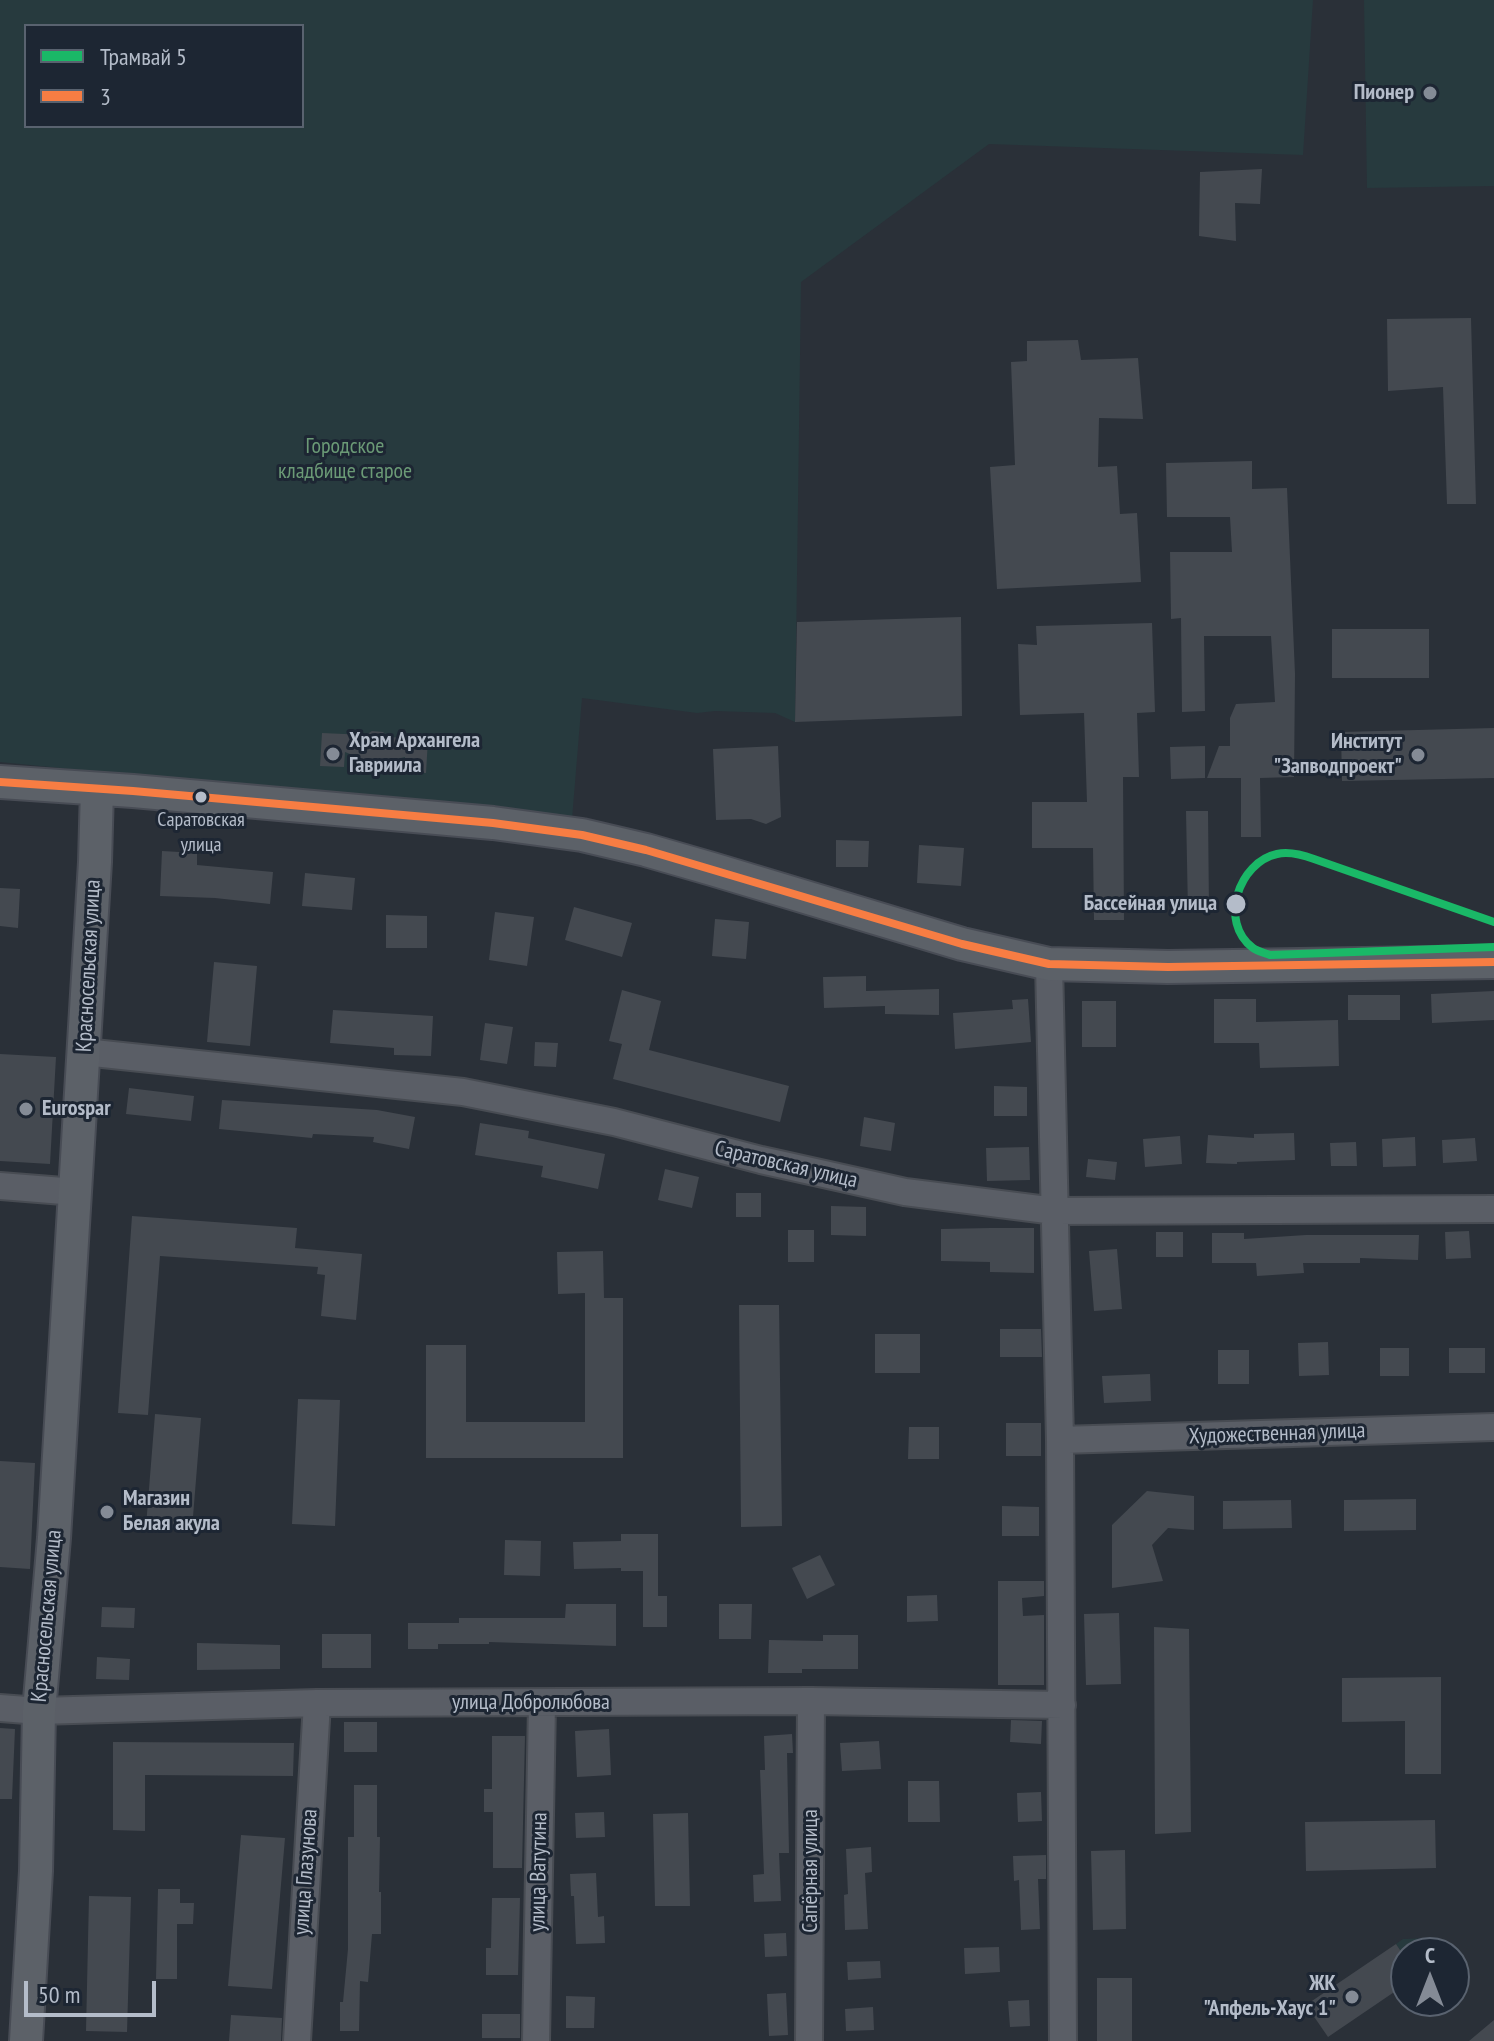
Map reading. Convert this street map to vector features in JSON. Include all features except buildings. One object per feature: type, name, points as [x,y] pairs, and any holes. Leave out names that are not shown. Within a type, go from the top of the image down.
[{"type":"main road","points":[[0,782],[493,823],[582,835],[646,850],[962,944],[1049,964],[1168,967],[1494,962]]},
{"type":"main road","name":"Красносельская улица","points":[[26,2041],[36,1871],[39,1711],[54,1538],[76,1192],[97,789]]},
{"type":"street","points":[[1049,964],[1060,1440],[1063,2041]]},
{"type":"street","name":"Саратовская улица","points":[[84,1052],[463,1092],[614,1122],[761,1160],[905,1192],[1055,1211],[1494,1209]]},
{"type":"street","points":[[0,1186],[76,1192]]},
{"type":"street","name":"Художественная улица","points":[[1060,1440],[1494,1427]]},
{"type":"street","name":"улица Добролюбова","points":[[0,1708],[39,1711],[317,1703],[811,1701],[1062,1705]]},
{"type":"street","name":"Сапёрная улица","points":[[809,2041],[811,1701]]},
{"type":"street","name":"улица Глазунова","points":[[297,2041],[317,1703]]},
{"type":"street","name":"улица Ватутина","points":[[536,2041],[542,1703]]},
{"type":"green space","name":"Городское кладбище старое","points":[[0,0],[1313,0],[1303,155],[989,144],[801,282],[795,722],[775,713],[697,713],[582,698],[572,819],[0,762]]},
{"type":"green space","name":"Пионер","points":[[1364,0],[1494,0],[1494,186],[1367,188]]},
{"type":"tram line","name":"5","points":[[1494,922],[1310,858],[1287,853],[1264,859],[1252,868],[1243,880],[1235,909],[1242,937],[1253,948],[1270,955],[1494,947]]},
{"type":"transit line","name":"3","points":[[0,782],[493,823],[582,835],[646,850],[962,944],[1049,964],[1168,967],[1494,962]]},
{"type":"place","name":"Пионер","points":[[1430,93]]},
{"type":"place","name":"Храм Архангела Гавриила","points":[[333,754]]},
{"type":"place","name":"Институт \"Запводпроект\"","points":[[1418,755]]},
{"type":"place","name":"Саратовская улица","points":[[201,797]]},
{"type":"place","name":"Бассейная улица","points":[[1236,904]]},
{"type":"place","name":"Eurospar","points":[[26,1109]]},
{"type":"place","name":"Магазин Белая акула","points":[[107,1512]]},
{"type":"place","name":"ЖК \"Апфель-Хаус 1\"","points":[[1352,1997]]}]
